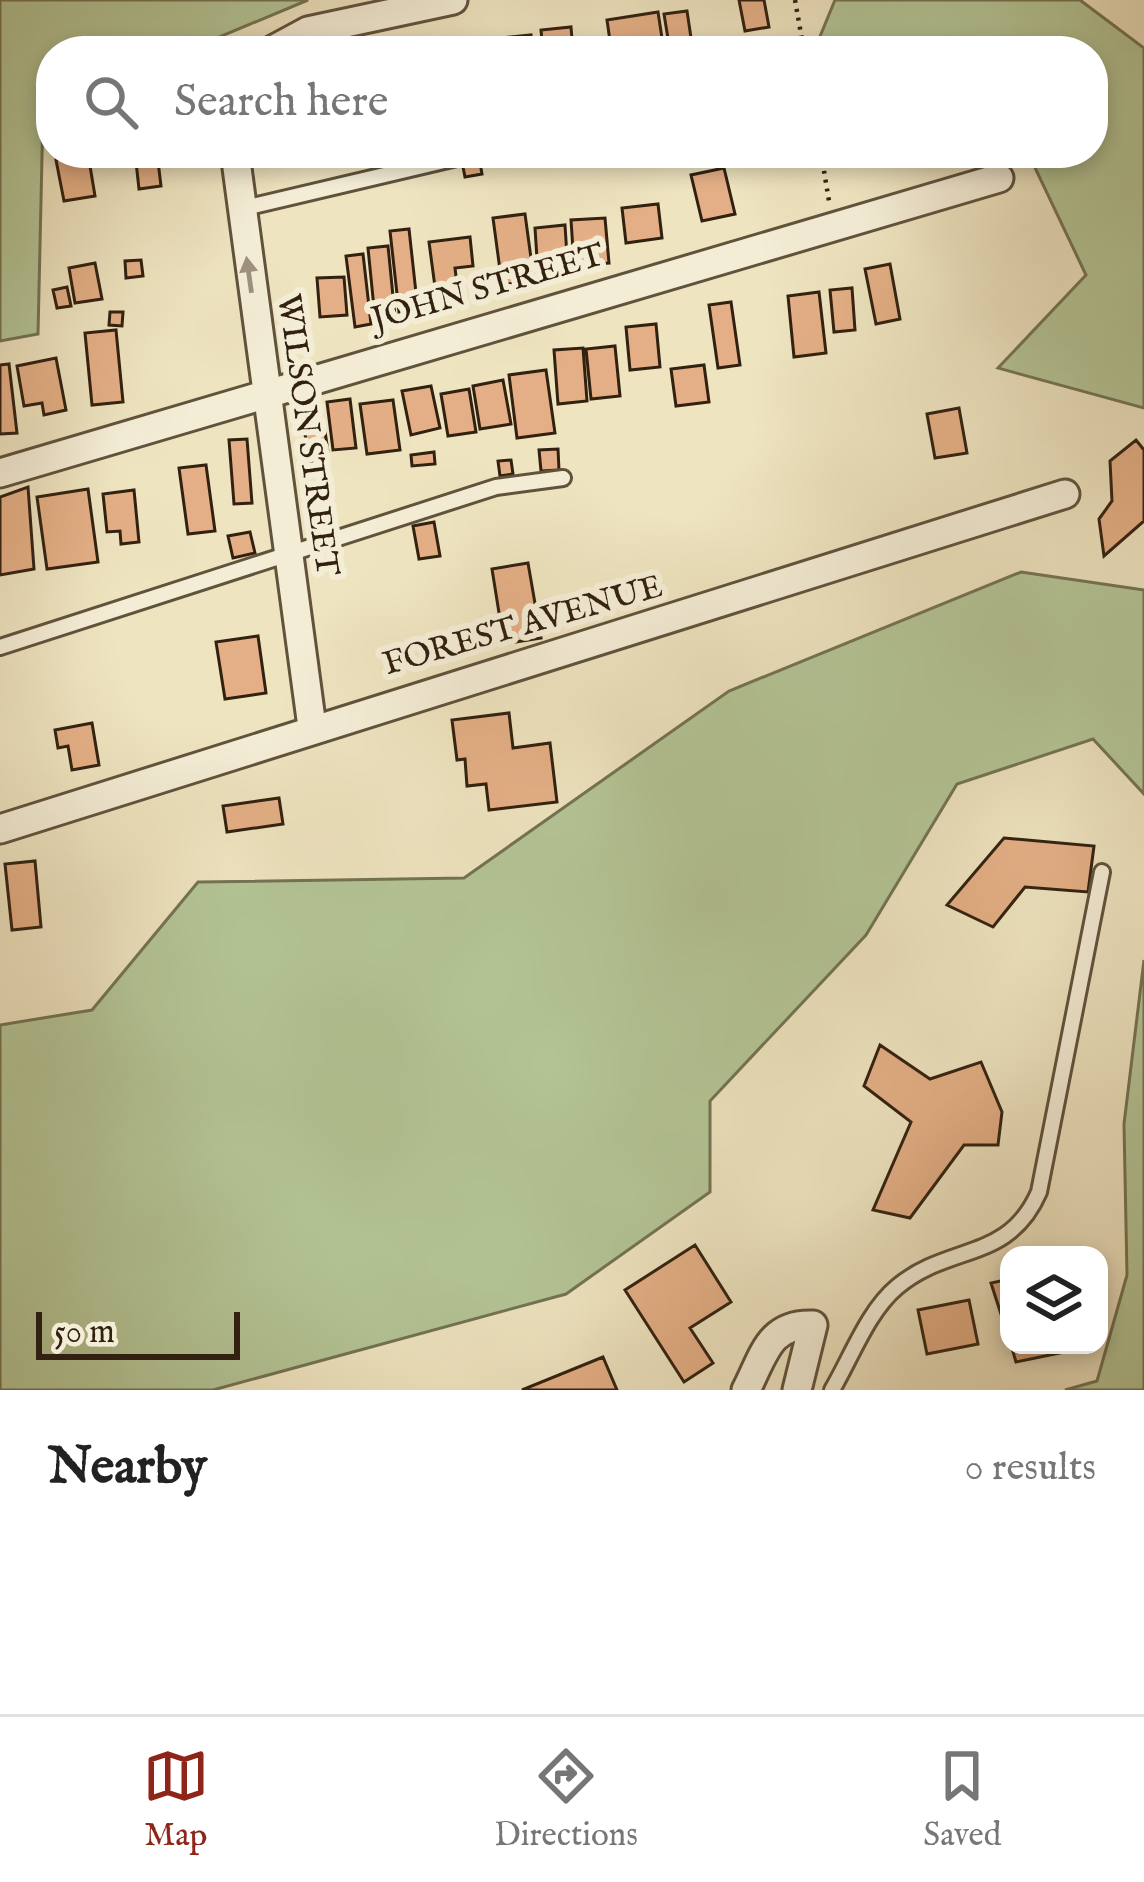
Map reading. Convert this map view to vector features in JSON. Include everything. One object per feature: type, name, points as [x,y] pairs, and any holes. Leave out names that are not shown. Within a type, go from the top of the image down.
[{"type":"street","points":[[299,36],[453,0]]},
{"type":"street","name":"WILSON STREET","points":[[236,168],[312,727]]},
{"type":"street","name":"JOHN STREET","points":[[0,473],[999,178]]},
{"type":"street","name":"FOREST AVENUE","points":[[0,829],[312,727],[1012,515],[1018,508],[1065,494]]},
{"type":"street","points":[[746,1390],[776,1330],[813,1324],[797,1390]]},
{"type":"lane","points":[[240,208],[413,168]]},
{"type":"lane","points":[[0,646],[496,487],[563,478]]},
{"type":"lane","points":[[832,1390],[894,1289],[921,1269],[994,1245],[1027,1220],[1044,1171],[1102,872]]},
{"type":"path","points":[[795,0],[801,36]]},
{"type":"path","points":[[824,168],[833,224]]},
{"type":"green space","points":[[0,0],[308,0],[222,36],[36,36],[36,168],[42,168],[38,334],[0,341]]},
{"type":"green space","points":[[835,0],[1080,0],[1144,48],[1144,408],[998,368],[1086,275],[1035,168],[1108,168],[1108,36],[820,36]]},
{"type":"green space","points":[[1021,572],[1144,590],[1144,794],[1093,739],[957,784],[866,935],[710,1101],[710,1192],[566,1294],[213,1390],[0,1390],[0,1025],[92,1010],[198,882],[464,878],[729,691]]},
{"type":"green space","points":[[1144,960],[1144,1390],[1065,1390],[1097,1381],[1127,1275],[1124,1124]]},
{"type":"building","points":[[739,0],[764,0],[769,27],[745,31]]},
{"type":"building","points":[[687,11],[691,36],[668,36],[664,14]]},
{"type":"building","points":[[658,12],[662,36],[609,36],[607,20]]},
{"type":"building","points":[[571,27],[572,36],[542,36],[541,30]]},
{"type":"building","points":[[58,168],[90,168],[95,196],[64,201]]},
{"type":"building","points":[[137,168],[159,168],[161,186],[139,189]]},
{"type":"building","points":[[463,168],[481,168],[482,174],[465,177]]},
{"type":"building","points":[[724,168],[735,214],[702,221],[691,175]]},
{"type":"building","points":[[658,204],[662,238],[626,243],[622,208]]},
{"type":"building","points":[[525,214],[534,280],[502,285],[493,218]]},
{"type":"building","points":[[605,218],[609,263],[574,265],[571,220]]},
{"type":"building","points":[[565,225],[568,272],[538,274],[535,228]]},
{"type":"building","points":[[409,229],[418,311],[399,312],[390,231]]},
{"type":"building","points":[[470,237],[473,266],[455,268],[457,284],[435,287],[429,242]]},
{"type":"building","points":[[388,246],[395,316],[375,318],[368,248]]},
{"type":"building","points":[[363,254],[371,324],[355,327],[346,256]]},
{"type":"building","points":[[141,260],[143,276],[126,278],[125,261]]},
{"type":"building","points":[[95,263],[102,299],[75,303],[69,268]]},
{"type":"building","points":[[890,264],[900,319],[876,324],[865,269]]},
{"type":"building","points":[[344,277],[347,315],[320,317],[317,278]]},
{"type":"building","points":[[67,287],[71,306],[57,308],[53,290]]},
{"type":"building","points":[[852,288],[855,330],[834,332],[830,290]]},
{"type":"building","points":[[819,292],[826,353],[794,357],[788,296]]},
{"type":"building","points":[[731,302],[740,365],[718,368],[709,305]]},
{"type":"building","points":[[110,312],[123,312],[122,326],[109,325]]},
{"type":"building","points":[[656,324],[660,367],[630,370],[626,327]]},
{"type":"building","points":[[116,330],[123,402],[92,405],[85,333]]},
{"type":"building","points":[[615,346],[620,396],[591,399],[586,349]]},
{"type":"building","points":[[583,348],[587,401],[558,404],[554,350]]},
{"type":"building","points":[[56,358],[66,410],[44,415],[42,403],[24,406],[17,366]]},
{"type":"building","points":[[9,364],[17,433],[0,434],[0,365]]},
{"type":"building","points":[[704,365],[709,402],[676,406],[671,369]]},
{"type":"building","points":[[546,370],[555,433],[517,438],[509,375]]},
{"type":"building","points":[[503,380],[511,424],[480,429],[473,386]]},
{"type":"building","points":[[431,386],[440,428],[411,435],[402,391]]},
{"type":"building","points":[[469,389],[476,432],[448,436],[441,394]]},
{"type":"building","points":[[350,399],[356,448],[333,450],[327,402]]},
{"type":"building","points":[[393,400],[400,450],[367,454],[360,404]]},
{"type":"building","points":[[959,408],[967,453],[935,458],[927,414]]},
{"type":"building","points":[[324,424],[329,459],[309,462],[304,427]]},
{"type":"building","points":[[247,439],[252,503],[234,504],[229,440]]},
{"type":"building","points":[[1136,440],[1144,450],[1144,521],[1104,556],[1099,519],[1112,501],[1110,461]]},
{"type":"building","points":[[558,449],[559,470],[541,471],[539,450]]},
{"type":"building","points":[[434,452],[435,464],[412,466],[411,455]]},
{"type":"building","points":[[511,460],[513,474],[500,476],[498,461]]},
{"type":"building","points":[[206,465],[215,531],[188,534],[179,468]]},
{"type":"building","points":[[28,487],[34,569],[0,575],[0,497]]},
{"type":"building","points":[[88,489],[98,562],[47,569],[37,497]]},
{"type":"building","points":[[134,490],[139,542],[121,544],[120,531],[107,532],[103,494]]},
{"type":"building","points":[[434,522],[440,556],[419,559],[413,526]]},
{"type":"building","points":[[250,532],[255,553],[233,558],[228,536]]},
{"type":"building","points":[[528,563],[541,638],[504,644],[492,569]]},
{"type":"building","points":[[258,636],[266,693],[225,699],[216,642]]},
{"type":"building","points":[[509,713],[513,748],[550,743],[557,802],[489,810],[486,784],[467,786],[465,759],[457,760],[452,720]]},
{"type":"building","points":[[92,723],[99,765],[72,770],[68,746],[58,748],[55,730]]},
{"type":"building","points":[[279,798],[283,824],[227,832],[223,806]]},
{"type":"building","points":[[1004,838],[1094,846],[1088,892],[1025,887],[993,927],[947,905]]},
{"type":"building","points":[[35,861],[41,927],[12,930],[5,864]]},
{"type":"building","points":[[880,1045],[930,1079],[981,1062],[1002,1112],[998,1145],[964,1145],[910,1218],[873,1210],[911,1122],[864,1086]]},
{"type":"building","points":[[695,1245],[731,1302],[690,1328],[713,1363],[684,1382],[625,1290]]},
{"type":"building","points":[[1000,1281],[1000,1311],[991,1283]]},
{"type":"building","points":[[969,1300],[978,1344],[927,1354],[918,1310]]},
{"type":"building","points":[[1014,1354],[1055,1354],[1016,1362]]},
{"type":"building","points":[[603,1357],[617,1390],[522,1390]]}]
